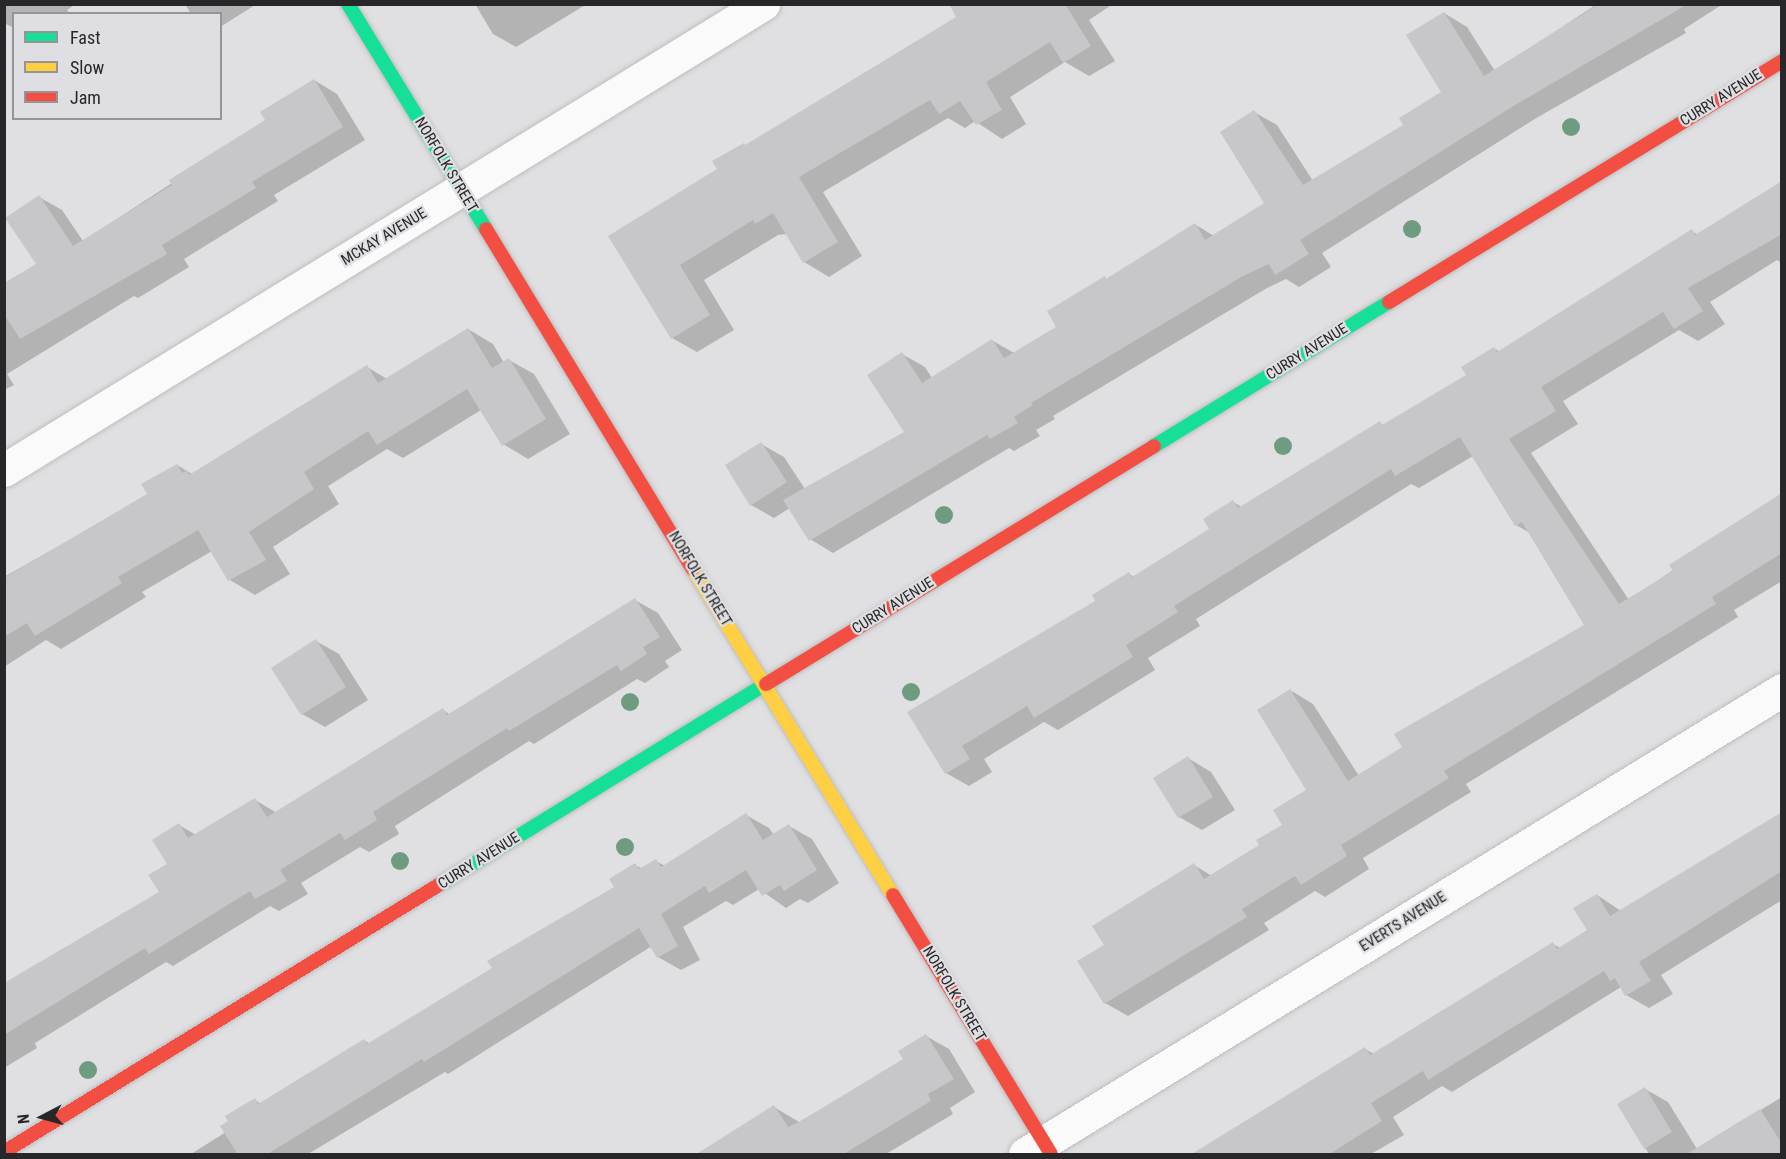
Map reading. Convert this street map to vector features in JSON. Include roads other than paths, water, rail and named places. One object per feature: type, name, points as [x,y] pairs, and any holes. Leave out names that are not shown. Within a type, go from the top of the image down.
[{"type":"street","name":"NORFOLK STREET","points":[[348,4],[765,685],[1040,1151]]},
{"type":"street","name":"MCKAY AVENUE","points":[[4,470],[763,4]]},
{"type":"street","name":"CURRY AVENUE","points":[[4,1152],[1782,61]]},
{"type":"street","name":"EVERTS AVENUE","points":[[1040,1151],[1782,690]]}]
